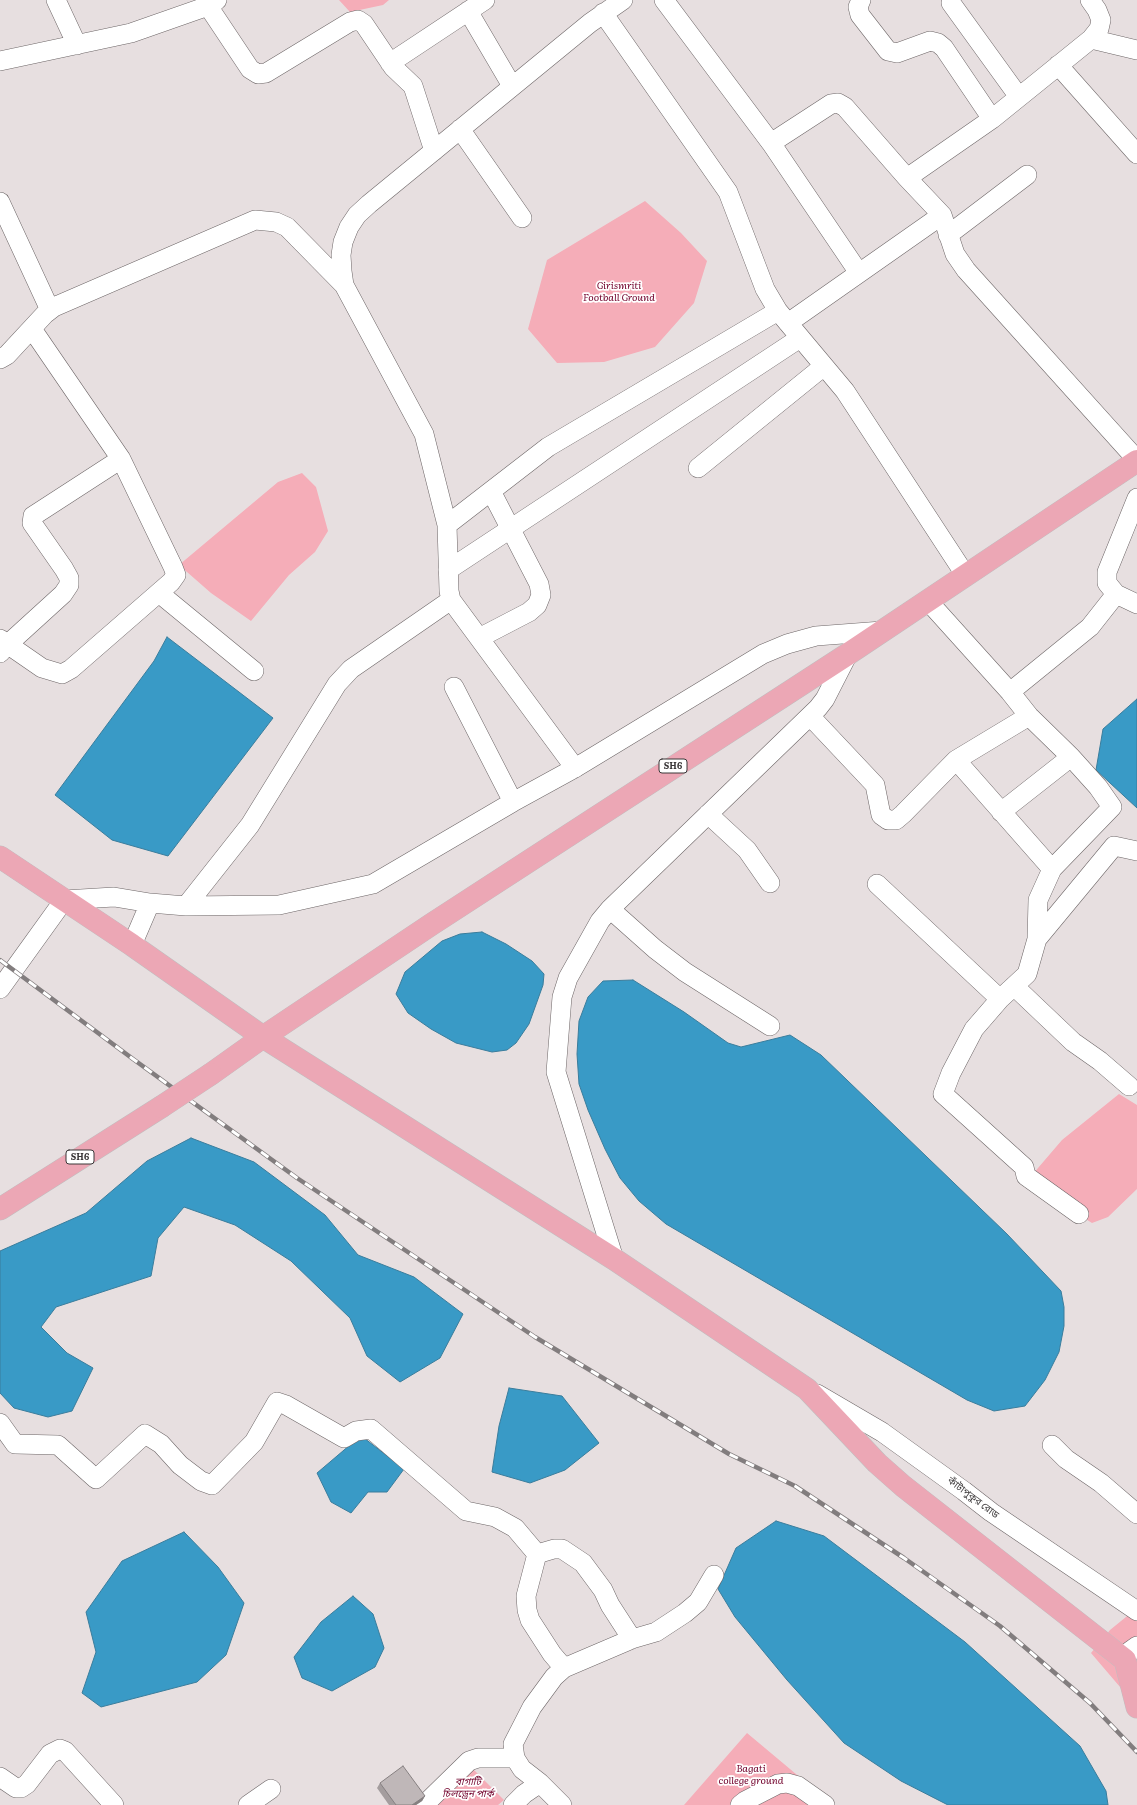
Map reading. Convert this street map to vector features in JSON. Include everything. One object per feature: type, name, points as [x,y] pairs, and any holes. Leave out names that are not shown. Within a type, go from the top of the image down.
[{"type":"main road","name":"SH6","points":[[0,1209],[211,1074],[263,1037],[642,785],[848,654],[1137,461]]},
{"type":"main road","points":[[0,857],[132,945],[263,1037],[614,1259],[807,1389],[877,1463],[903,1486],[1131,1653],[1137,1707]]},
{"type":"street","points":[[56,0],[77,45]]},
{"type":"street","points":[[390,63],[485,0]]},
{"type":"street","points":[[664,0],[771,143],[860,273]]},
{"type":"street","points":[[861,0],[858,7],[860,15],[888,51],[897,53],[930,41],[938,43],[944,48],[992,119]]},
{"type":"street","points":[[906,178],[992,119],[1091,39],[1099,29],[1101,20],[1097,10],[1090,0]]},
{"type":"street","points":[[0,61],[131,33],[212,3],[250,69],[258,74],[266,73],[350,22],[358,20],[370,31],[390,63],[399,74],[413,86],[434,151]]},
{"type":"street","points":[[951,3],[1019,97]]},
{"type":"street","points":[[344,285],[341,255],[343,242],[349,227],[357,216],[512,86],[614,4],[728,192],[764,289],[783,317],[845,391],[966,576]]},
{"type":"street","points":[[468,11],[512,86]]},
{"type":"street","points":[[1091,39],[1137,50]]},
{"type":"street","points":[[1058,65],[1137,154]]},
{"type":"street","points":[[771,143],[831,104],[838,103],[845,107],[906,178],[942,215],[955,254],[966,270],[1137,461]]},
{"type":"street","points":[[460,129],[522,218]]},
{"type":"street","points":[[948,235],[1028,175]]},
{"type":"street","points":[[0,202],[50,310]]},
{"type":"street","points":[[447,525],[548,447],[860,273],[942,215]]},
{"type":"street","points":[[0,359],[7,356],[50,310],[255,220],[276,222],[287,227],[344,285],[424,434],[447,525],[448,570],[451,600],[575,768]]},
{"type":"street","points":[[32,329],[121,459],[176,575],[159,593],[71,669],[62,674],[42,668],[2,646],[63,594],[69,585],[69,578],[64,568],[32,523],[33,516],[121,459]]},
{"type":"street","points":[[448,570],[800,338]]},
{"type":"street","points":[[698,468],[824,366]]},
{"type":"street","points":[[479,638],[529,612],[537,604],[541,595],[538,584],[491,490]]},
{"type":"street","points":[[1137,498],[1107,572],[1107,583],[1116,594],[1137,604]]},
{"type":"street","points":[[159,593],[254,671]]},
{"type":"street","points":[[1010,692],[1090,627],[1116,594]]},
{"type":"street","points":[[186,906],[256,816],[337,684],[351,668],[451,600]]},
{"type":"street","points":[[928,601],[1010,692],[1029,716],[1071,757],[1098,787],[1112,807],[1052,869],[1038,900],[1036,939],[1027,974],[1000,999],[974,1029],[951,1073],[943,1094],[1024,1167],[1026,1176],[1079,1214]]},
{"type":"street","points":[[0,989],[64,900],[114,897],[150,903],[186,906],[279,905],[373,884],[575,768],[763,654],[787,644],[816,636],[882,631]]},
{"type":"street","points":[[614,1259],[556,1072],[562,997],[568,978],[600,921],[610,909],[810,716],[825,699],[848,654]]},
{"type":"street","points":[[454,687],[514,802]]},
{"type":"street","points":[[810,716],[875,785],[881,815],[888,820],[896,820],[956,760],[1029,716]]},
{"type":"street","points":[[1001,812],[1071,757]]},
{"type":"street","points":[[956,760],[1052,869]]},
{"type":"street","points":[[708,814],[747,850],[770,883]]},
{"type":"street","points":[[1036,939],[1114,846],[1137,851]]},
{"type":"street","points":[[877,884],[1000,999]]},
{"type":"street","points":[[132,945],[150,903]]},
{"type":"street","points":[[610,909],[655,949],[685,972],[770,1026]]},
{"type":"street","points":[[1014,986],[1073,1042],[1100,1061],[1129,1086]]},
{"type":"street","name":"কাঁটাপুকুর রোড","points":[[807,1389],[882,1432],[991,1512],[1137,1611]]},
{"type":"street","points":[[0,1423],[15,1444],[58,1445],[96,1478],[145,1434],[161,1444],[180,1464],[201,1481],[212,1485],[254,1442],[277,1402],[286,1405],[344,1438],[356,1431],[371,1429],[466,1511],[494,1517],[515,1528],[537,1554]]},
{"type":"street","points":[[1052,1445],[1066,1459],[1101,1482],[1137,1514]]},
{"type":"street","points":[[537,1554],[554,1549],[562,1549],[583,1562],[599,1584],[632,1639]]},
{"type":"street","points":[[537,1554],[526,1596],[527,1610],[530,1620],[548,1648],[564,1668]]},
{"type":"street","points":[[562,1805],[540,1783],[522,1769],[514,1758],[512,1744],[532,1707],[554,1677],[564,1668],[632,1639],[656,1632],[685,1613],[698,1602],[714,1575]]},
{"type":"street","points":[[0,1778],[16,1788],[21,1788],[27,1784],[50,1754],[60,1749],[65,1751],[114,1805]]},
{"type":"street","points":[[424,1805],[469,1761],[478,1758],[514,1758]]},
{"type":"street","points":[[513,1805],[524,1794],[540,1783]]},
{"type":"street","points":[[740,1805],[745,1800],[778,1784],[787,1783],[798,1786],[825,1805]]},
{"type":"street","points":[[248,1805],[271,1789]]},
{"type":"green space","points":[[339,0],[389,0],[383,5],[350,12]]},
{"type":"green space","name":"Girismriti Football Ground","points":[[645,201],[681,233],[707,261],[694,303],[655,347],[604,362],[557,363],[528,329],[547,260]]},
{"type":"green space","points":[[302,473],[316,487],[328,531],[315,552],[289,575],[251,621],[211,593],[179,565],[278,482]]},
{"type":"green space","points":[[1119,1094],[1137,1105],[1137,1189],[1108,1217],[1092,1223],[1046,1194],[1032,1175],[1062,1140]]},
{"type":"green space","points":[[1137,1608],[1137,1682],[1126,1694],[1091,1653],[1110,1630]]},
{"type":"green space","name":"Bagati college ground","points":[[747,1733],[833,1805],[684,1805]]},
{"type":"green space","name":"বাগাটি চিলড্রেন পার্ক","points":[[468,1764],[504,1800],[498,1805],[427,1805]]},
{"type":"water","points":[[167,637],[273,718],[168,856],[112,840],[55,795],[154,661]]},
{"type":"water","points":[[1137,699],[1137,808],[1096,770],[1103,729]]},
{"type":"water","points":[[482,932],[506,944],[532,961],[544,974],[543,985],[529,1024],[516,1043],[507,1050],[492,1052],[456,1043],[431,1029],[408,1013],[396,994],[405,972],[442,941],[460,934]]},
{"type":"water","points":[[633,980],[684,1012],[728,1043],[741,1047],[790,1035],[821,1055],[1007,1234],[1061,1291],[1064,1307],[1064,1326],[1059,1352],[1045,1380],[1025,1406],[994,1411],[967,1400],[666,1224],[639,1201],[620,1178],[605,1149],[588,1110],[579,1084],[577,1054],[579,1021],[588,997],[603,981]]},
{"type":"water","points":[[191,1138],[254,1162],[325,1215],[358,1255],[414,1277],[463,1314],[440,1358],[400,1382],[367,1356],[350,1318],[291,1261],[235,1225],[184,1207],[158,1238],[151,1276],[56,1307],[41,1327],[67,1353],[93,1368],[72,1411],[48,1417],[14,1408],[0,1393],[0,1251],[86,1213],[147,1161]]},
{"type":"water","points":[[509,1388],[562,1396],[599,1443],[565,1470],[530,1483],[492,1472],[499,1426]]},
{"type":"water","points":[[364,1438],[404,1469],[387,1492],[368,1492],[351,1513],[331,1502],[317,1473],[357,1439]]},
{"type":"water","points":[[776,1521],[824,1536],[965,1642],[1080,1746],[1106,1791],[1108,1805],[948,1805],[901,1781],[844,1743],[787,1680],[735,1617],[718,1589],[736,1548]]},
{"type":"water","points":[[184,1532],[218,1567],[244,1603],[226,1655],[197,1682],[101,1707],[82,1693],[96,1652],[86,1612],[122,1561]]},
{"type":"water","points":[[353,1596],[373,1614],[384,1648],[375,1667],[332,1691],[302,1678],[294,1657],[321,1622]]},
{"type":"building","points":[[403,1766],[425,1796],[412,1805],[396,1805],[380,1783]]},
{"type":"railway","points":[[0,960],[297,1178],[535,1337],[729,1454],[795,1486],[904,1558],[1000,1626],[1090,1703],[1137,1752]]}]
